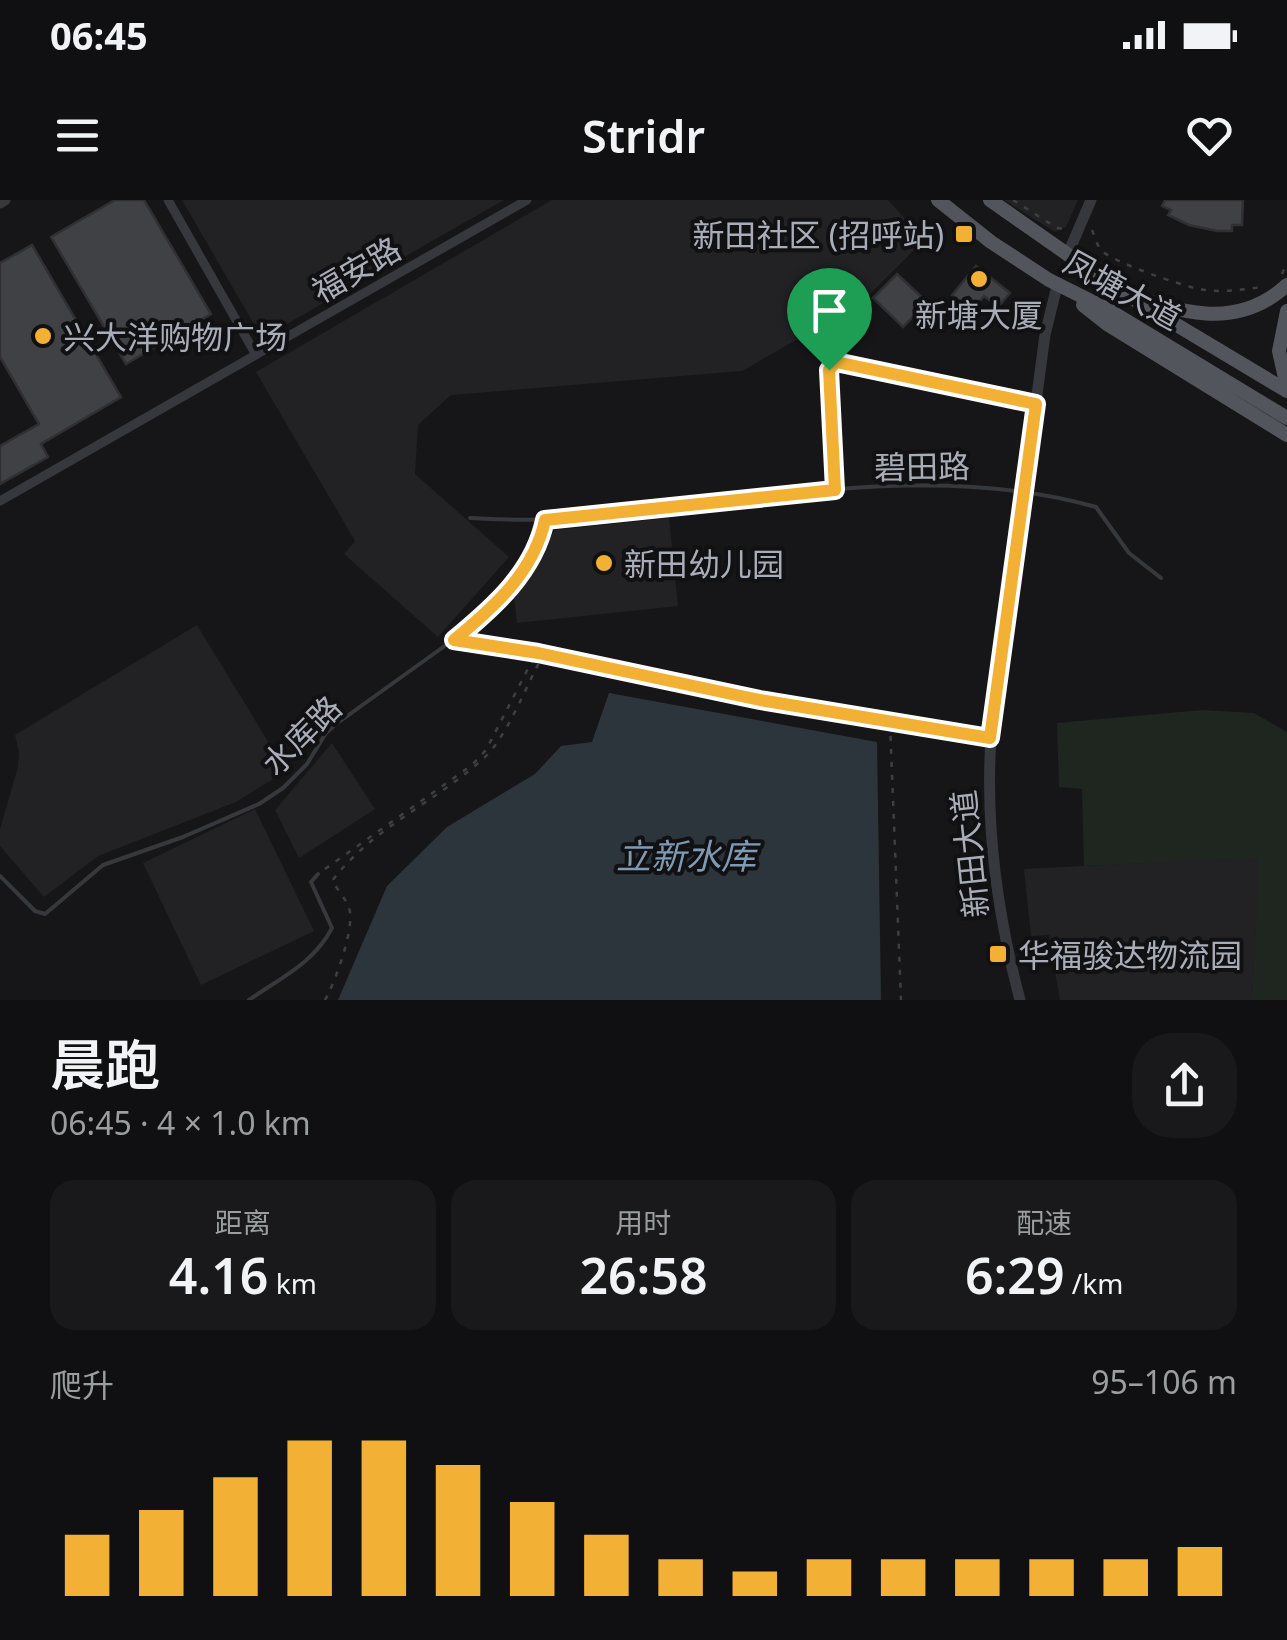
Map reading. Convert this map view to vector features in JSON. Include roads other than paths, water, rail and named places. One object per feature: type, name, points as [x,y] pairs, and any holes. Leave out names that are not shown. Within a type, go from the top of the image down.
[{"type":"main road","name":"凤塘大道","points":[[938,200],[991,242],[1058,286],[1107,310],[1287,418]]},
{"type":"main road","name":"凤塘大道","points":[[990,200],[1120,291],[1287,389]]},
{"type":"main road","points":[[1120,291],[1186,313],[1218,316],[1260,305],[1287,285]]},
{"type":"main road","points":[[1072,294],[1096,316],[1287,434]]},
{"type":"main road","points":[[1287,310],[1279,351],[1287,389]]},
{"type":"street","points":[[168,200],[256,355]]},
{"type":"street","name":"福安路","points":[[0,501],[528,200]]},
{"type":"street","points":[[1068,256],[1091,200]]},
{"type":"street","name":"新田大道","points":[[1020,1000],[989,840],[990,738],[1047,320],[1058,286]]},
{"type":"lane","points":[[835,490],[831,364],[1036,404]]},
{"type":"lane","name":"碧田路","points":[[470,518],[545,520],[835,490],[948,486],[1024,493],[1096,507],[1130,552],[1161,578]]},
{"type":"lane","points":[[454,640],[493,608],[523,571],[540,542],[545,520]]},
{"type":"lane","points":[[454,640],[541,654]]},
{"type":"lane","name":"水库路","points":[[0,876],[35,911],[45,914],[103,865],[196,832],[259,804],[283,788],[336,724],[454,640]]},
{"type":"lane","points":[[907,726],[990,738]]},
{"type":"lane","points":[[249,1000],[313,957],[324,944],[332,928],[312,882],[318,874]]},
{"type":"water","name":"立新水库","points":[[609,693],[877,742],[881,1000],[338,1000],[387,886],[447,827],[535,774],[561,746],[592,742]]},
{"type":"place","name":"新田社区 (招呼站)","points":[[964,234]]},
{"type":"place","name":"新塘大厦","points":[[979,279]]},
{"type":"place","name":"兴大洋购物广场","points":[[43,336]]},
{"type":"place","name":"新田幼儿园","points":[[604,563]]},
{"type":"place","name":"华福骏达物流园","points":[[998,954]]}]
